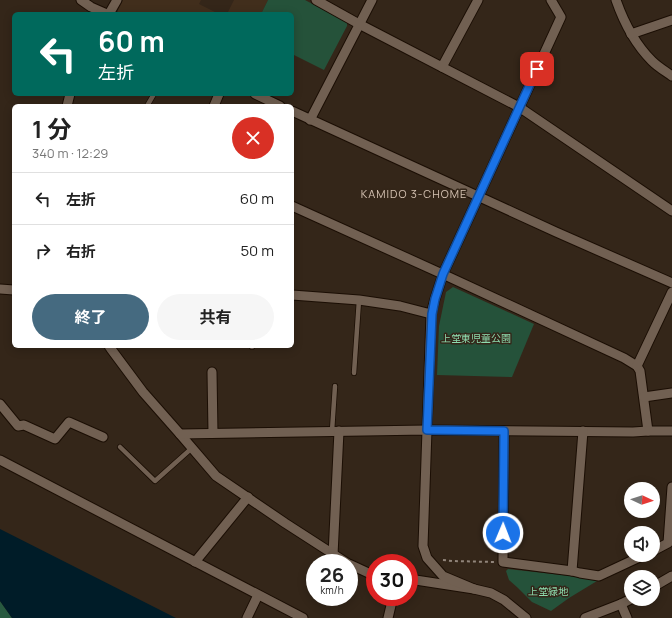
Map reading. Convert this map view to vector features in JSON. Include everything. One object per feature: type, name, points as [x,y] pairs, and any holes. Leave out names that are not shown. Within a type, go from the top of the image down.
[{"type":"street","points":[[81,0],[90,10]]},
{"type":"street","points":[[109,12],[117,0]]},
{"type":"street","points":[[316,0],[519,107],[672,211]]},
{"type":"street","points":[[310,120],[372,0]]},
{"type":"street","points":[[442,67],[478,0]]},
{"type":"street","points":[[474,589],[443,576],[427,558],[423,546],[432,314],[443,274],[561,17],[551,0]]},
{"type":"street","points":[[616,0],[621,16],[636,42],[653,62],[672,76]]},
{"type":"street","points":[[631,34],[672,20]]},
{"type":"street","points":[[259,96],[276,104]]},
{"type":"street","points":[[294,113],[672,283]]},
{"type":"street","points":[[294,207],[443,274],[624,358],[637,366],[640,371],[648,431]]},
{"type":"street","points":[[0,288],[12,290]]},
{"type":"street","points":[[637,366],[672,292]]},
{"type":"street","points":[[294,295],[359,300],[400,306],[432,314]]},
{"type":"street","points":[[110,348],[143,392],[216,476],[332,554]]},
{"type":"street","points":[[212,372],[213,433]]},
{"type":"street","points":[[644,397],[672,393]]},
{"type":"street","points":[[0,404],[18,426],[24,425],[55,439],[69,422],[103,437]]},
{"type":"street","points":[[180,434],[427,430],[672,431]]},
{"type":"street","points":[[333,554],[336,431]]},
{"type":"street","points":[[504,431],[503,562],[599,576],[629,562]]},
{"type":"street","points":[[572,571],[583,431]]},
{"type":"street","points":[[0,460],[303,618]]},
{"type":"street","points":[[660,547],[668,543],[672,487]]},
{"type":"street","points":[[195,562],[248,497]]},
{"type":"street","points":[[660,583],[672,576]]},
{"type":"street","points":[[418,580],[491,593],[504,600],[526,618]]},
{"type":"street","points":[[247,618],[258,595]]},
{"type":"street","points":[[585,618],[622,604],[627,618]]},
{"type":"street","points":[[388,618],[391,606]]},
{"type":"lane","points":[[354,373],[359,300]]},
{"type":"lane","points":[[335,386],[336,431]]},
{"type":"lane","points":[[120,447],[155,481],[192,448]]},
{"type":"path","points":[[438,559],[452,561],[503,562]]},
{"type":"shaded area","points":[[123,0],[201,0],[199,4],[215,12],[118,12]]},
{"type":"shaded area","points":[[234,0],[268,0],[262,12],[228,12]]},
{"type":"green space","points":[[268,0],[305,0],[347,22],[347,26],[324,70],[294,55],[294,12],[262,12]]},
{"type":"green space","name":"上堂東児童公園","points":[[453,287],[534,324],[512,377],[437,375],[439,326],[446,292]]},
{"type":"green space","name":"上堂緑地","points":[[508,569],[580,577],[597,581],[551,611],[532,602],[509,580],[506,571]]},
{"type":"green space","points":[[0,601],[12,618],[0,618]]},
{"type":"water","points":[[0,529],[176,618],[12,618],[0,601]]},
{"type":"district","name":"KAMIDO 3-CHOME","points":[[414,193]]},
{"type":"route","points":[[503,533],[504,431],[427,430],[432,314],[443,274],[537,69]]}]
